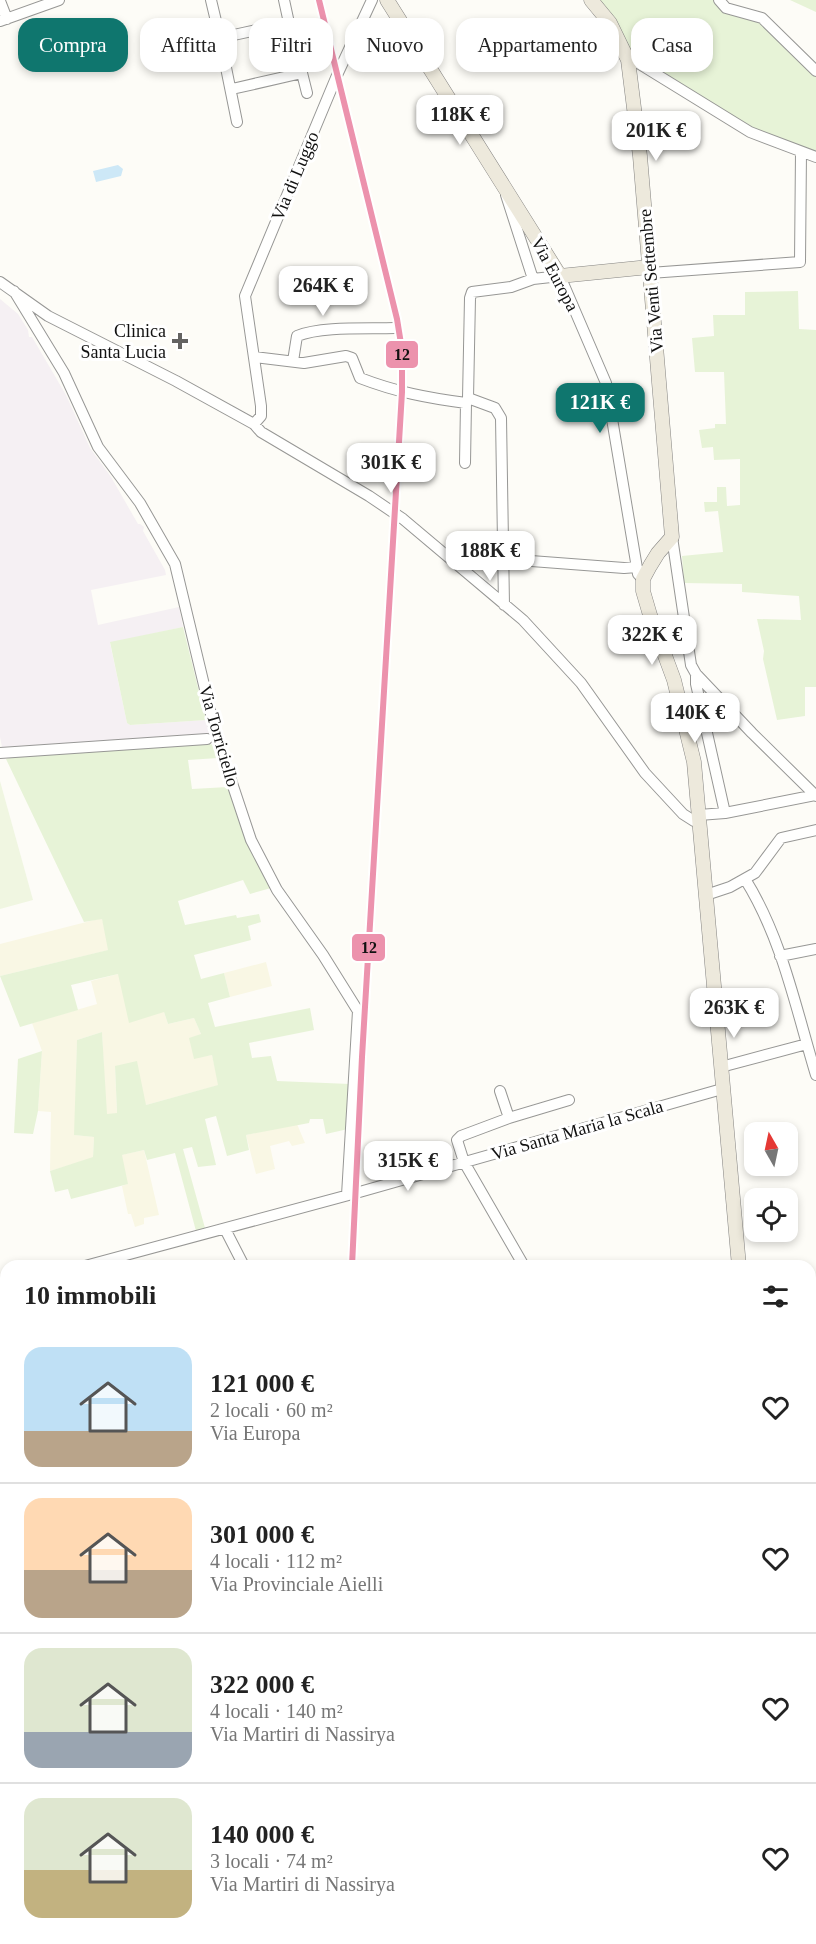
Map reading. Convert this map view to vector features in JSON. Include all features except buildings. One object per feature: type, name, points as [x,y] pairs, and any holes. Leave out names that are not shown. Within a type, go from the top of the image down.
[{"type":"main road","name":"Via Europa","points":[[387,0],[560,276]]},
{"type":"main road","name":"Via Venti Settembre","points":[[591,0],[610,23],[627,58],[640,156],[672,537]]},
{"type":"main road","points":[[560,276],[650,270]]},
{"type":"main road","points":[[672,537],[640,573],[650,615],[674,680],[694,762],[738,1260]]},
{"type":"street","points":[[0,1],[3,20],[59,0]]},
{"type":"street","points":[[211,0],[215,18]]},
{"type":"street","points":[[284,0],[288,18]]},
{"type":"street","name":"Via di Luggo","points":[[254,424],[261,416],[245,296],[338,73],[372,0]]},
{"type":"street","points":[[719,0],[726,8],[762,18],[816,71]]},
{"type":"street","points":[[627,58],[750,132],[816,158]]},
{"type":"street","points":[[228,72],[237,122]]},
{"type":"street","points":[[232,89],[302,73],[307,93]]},
{"type":"street","points":[[650,270],[800,262],[801,152]]},
{"type":"street","points":[[502,183],[533,279]]},
{"type":"street","points":[[465,463],[472,292],[511,287],[533,279],[560,276]]},
{"type":"street","name":"Via Europa","points":[[560,276],[606,383],[640,573]]},
{"type":"street","points":[[0,282],[48,316],[176,381],[254,424],[261,432],[369,496],[403,519],[523,620],[581,683],[645,773],[683,814],[694,821],[699,818],[816,795]]},
{"type":"street","name":"Via Torriciello","points":[[14,291],[64,373],[98,447],[140,503],[175,564],[216,735],[251,840],[276,890],[324,955],[358,1011],[347,1195]]},
{"type":"street","points":[[292,361],[297,336],[301,334],[395,328]]},
{"type":"street","points":[[254,357],[304,363],[346,356],[351,358],[360,378],[387,388],[417,396],[467,400],[495,408],[501,418],[504,605]]},
{"type":"street","points":[[672,537],[689,660],[696,674],[816,795]]},
{"type":"street","points":[[505,559],[624,568],[640,573]]},
{"type":"street","points":[[696,674],[696,684],[725,813]]},
{"type":"street","name":"Via Torriciello","points":[[0,753],[207,739]]},
{"type":"street","points":[[706,895],[730,887],[761,868],[781,838],[816,830]]},
{"type":"street","points":[[745,879],[760,904],[780,956],[816,1075]]},
{"type":"street","points":[[780,956],[816,949]]},
{"type":"street","points":[[721,1067],[807,1044]]},
{"type":"street","name":"Via Santa Maria la Scala","points":[[109,1260],[722,1089]]},
{"type":"street","points":[[500,1091],[509,1118]]},
{"type":"street","points":[[521,1260],[464,1162],[457,1140],[461,1136],[509,1118],[569,1100]]},
{"type":"street","points":[[225,1229],[241,1260]]},
{"type":"shaded area","points":[[0,299],[18,314],[28,330],[29,337],[32,337],[66,395],[90,448],[111,477],[138,524],[144,527],[143,531],[165,570],[166,575],[91,590],[98,625],[179,607],[183,627],[110,643],[127,723],[130,725],[206,720],[210,734],[2,747],[0,737]]},
{"type":"shaded area","points":[[102,918],[109,950],[0,976],[0,944]]},
{"type":"shaded area","points":[[266,962],[272,986],[230,997],[224,973]]},
{"type":"shaded area","points":[[118,974],[164,1012],[168,1024],[194,1018],[201,1034],[194,1058],[212,1055],[219,1085],[146,1105],[115,1066],[117,1114],[106,1114],[102,1032],[77,1040],[75,1135],[94,1137],[93,1158],[50,1171],[51,1112],[38,1111],[42,1051],[32,1023],[97,1004],[91,981]]},
{"type":"shaded area","points":[[297,1124],[305,1143],[292,1146],[289,1141],[270,1146],[275,1169],[256,1174],[246,1135]]},
{"type":"shaded area","points":[[144,1150],[159,1215],[144,1218],[144,1224],[135,1227],[131,1214],[128,1214],[122,1186],[127,1184],[121,1155]]},
{"type":"green space","points":[[595,0],[715,0],[723,12],[761,22],[816,75],[816,154],[750,129],[658,72],[713,72],[713,18],[631,18],[631,55],[619,39],[619,18],[606,18]]},
{"type":"green space","points":[[790,0],[816,0],[816,12]]},
{"type":"green space","points":[[798,291],[799,329],[816,330],[816,687],[805,687],[805,716],[777,720],[763,659],[764,651],[757,619],[801,620],[799,596],[742,592],[742,584],[684,583],[682,556],[723,552],[718,511],[705,512],[704,502],[717,502],[717,487],[726,487],[727,506],[740,505],[740,459],[714,460],[713,447],[702,448],[699,430],[715,428],[715,424],[726,424],[724,372],[695,372],[692,338],[714,336],[713,315],[745,315],[745,292]]},
{"type":"green space","points":[[183,627],[206,720],[130,725],[127,723],[110,642]]},
{"type":"green space","points":[[214,745],[218,758],[188,760],[192,789],[228,787],[271,888],[250,894],[243,880],[178,901],[185,925],[236,915],[237,918],[259,914],[261,922],[248,926],[251,940],[194,955],[201,979],[224,973],[230,997],[208,1003],[215,1027],[310,1008],[314,1030],[249,1043],[252,1058],[271,1056],[277,1081],[350,1084],[348,1129],[326,1134],[323,1119],[310,1119],[309,1123],[246,1135],[249,1150],[227,1156],[216,1116],[205,1119],[216,1165],[198,1167],[192,1147],[183,1149],[205,1228],[196,1231],[175,1153],[147,1160],[144,1150],[122,1155],[128,1184],[71,1199],[68,1189],[55,1192],[50,1171],[93,1157],[94,1137],[74,1135],[77,1040],[102,1032],[107,1114],[117,1113],[115,1066],[137,1061],[146,1105],[218,1085],[212,1055],[194,1059],[189,1038],[201,1034],[194,1018],[168,1024],[164,1012],[129,1023],[118,974],[71,985],[78,1010],[20,1027],[0,976],[108,950],[102,919],[84,922],[6,759],[46,753]]},
{"type":"green space","points":[[0,781],[33,900],[0,909]]},
{"type":"green space","points":[[42,1051],[38,1111],[33,1134],[14,1133],[18,1059]]},
{"type":"water","points":[[118,165],[123,169],[121,176],[96,182],[93,171]]},
{"type":"transit line","name":"12","points":[[319,0],[397,319],[402,350],[402,392],[362,1057],[352,1260]]},
{"type":"place","name":"Clinica Santa Lucia","points":[[180,341]]}]
